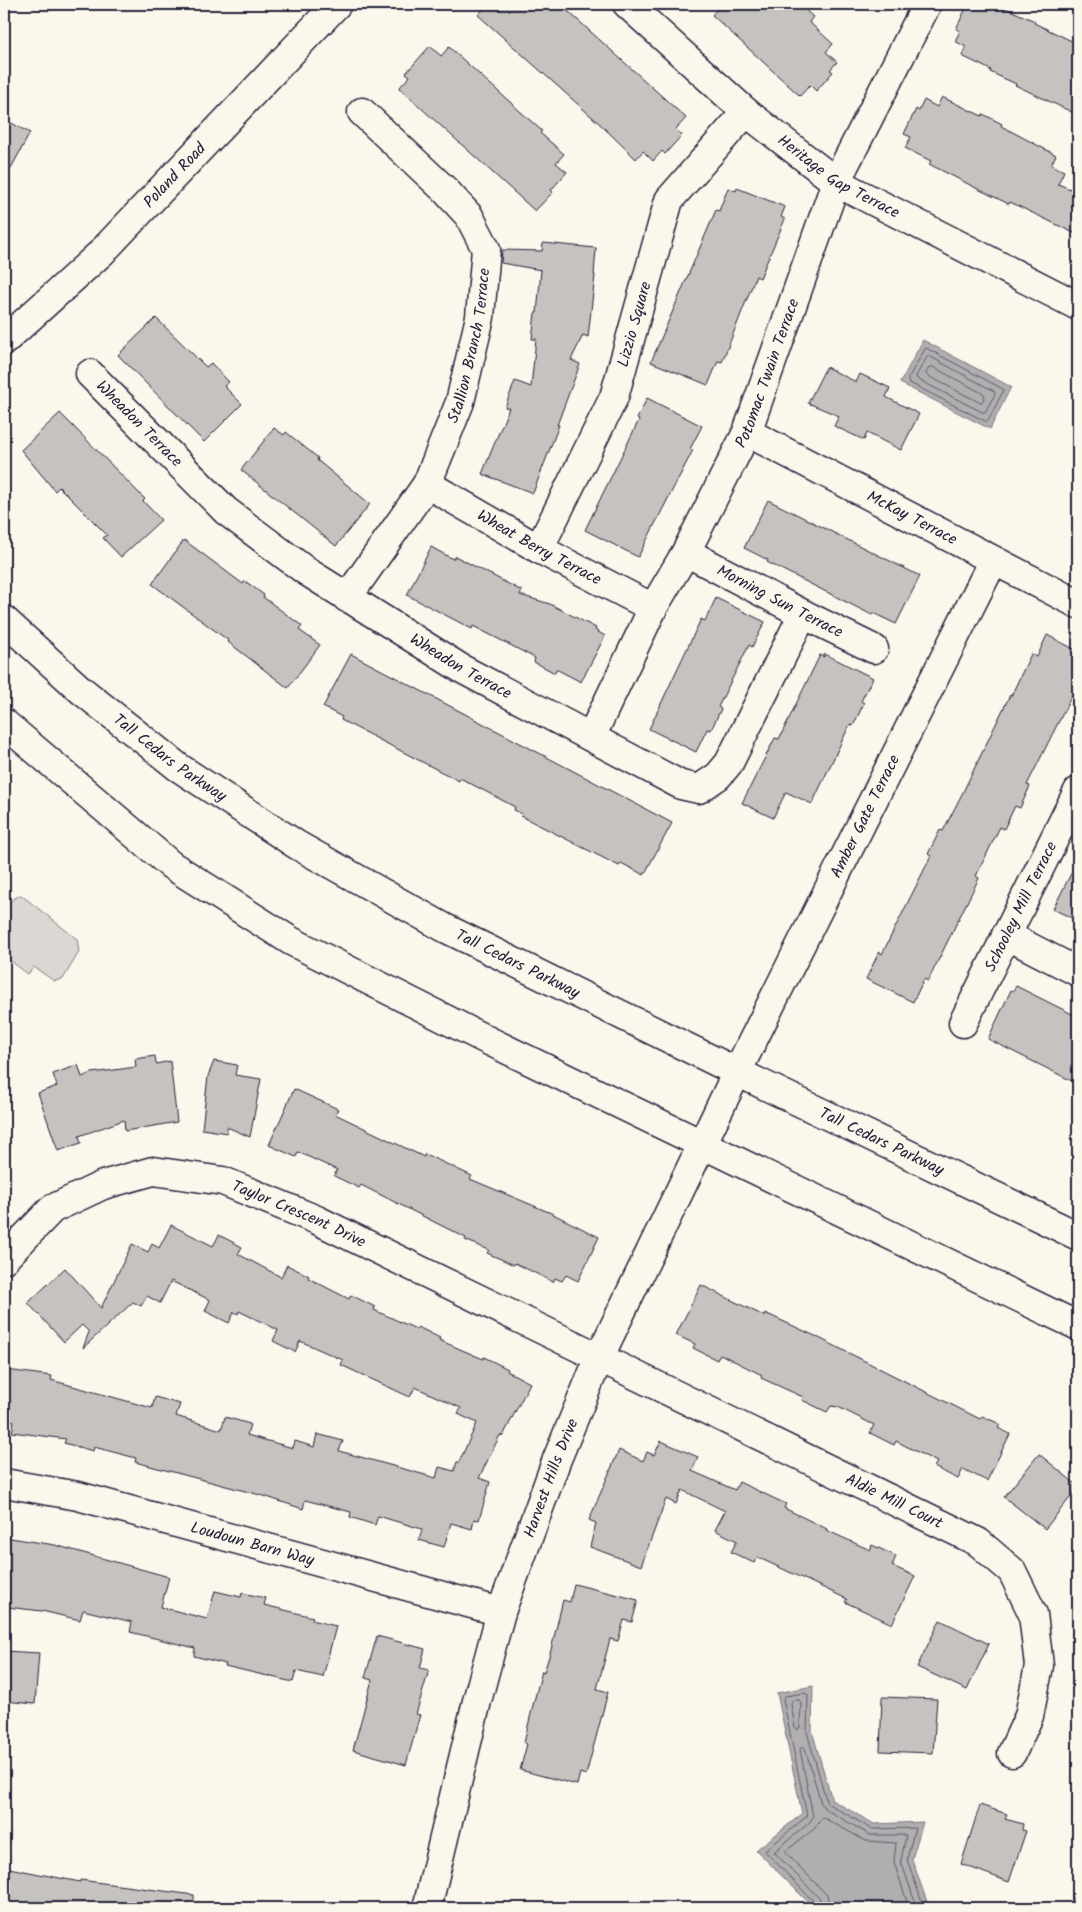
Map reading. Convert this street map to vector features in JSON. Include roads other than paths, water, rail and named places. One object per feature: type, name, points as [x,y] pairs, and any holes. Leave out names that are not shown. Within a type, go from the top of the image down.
[{"type":"street","name":"Poland Road","points":[[4,341],[101,253],[337,4]]},
{"type":"street","name":"Heritage Gap Terrace","points":[[627,4],[746,112],[836,182],[1078,306]]},
{"type":"street","name":"Potomac Twain Terrace","points":[[591,736],[653,608],[686,552],[747,432],[836,182],[927,4]]},
{"type":"street","name":"Stallion Branch Terrace","points":[[347,598],[427,484],[460,402],[480,316],[486,248],[469,216],[446,191],[362,112]]},
{"type":"street","name":"Lizzio Square","points":[[539,549],[614,397],[669,200],[746,112]]},
{"type":"street","name":"Wheadon Terrace","points":[[90,374],[226,511],[306,572],[462,669],[681,785],[699,789],[718,776],[729,763],[804,614]]},
{"type":"street","name":"McKay Terrace","points":[[747,432],[1078,604]]},
{"type":"street","name":"Wheat Berry Terrace","points":[[427,484],[539,549],[653,608]]},
{"type":"street","name":"Morning Sun Terrace","points":[[686,552],[874,649]]},
{"type":"street","name":"Amber Gate Terrace","points":[[737,1072],[994,561]]},
{"type":"street","name":"Tall Cedars Parkway","points":[[4,620],[81,690],[178,767],[297,845],[445,928],[737,1072],[1078,1236]]},
{"type":"street","points":[[4,723],[171,865],[291,940],[485,1039],[1078,1326]]},
{"type":"street","name":"Schooley Mill Terrace","points":[[963,1023],[1006,935],[1076,803]]},
{"type":"street","points":[[1006,935],[1078,972]]},
{"type":"street","name":"Harvest Hills Drive","points":[[427,1908],[477,1700],[501,1612],[557,1459],[599,1358],[737,1072]]},
{"type":"street","name":"Taylor Crescent Drive","points":[[4,1259],[52,1209],[104,1185],[153,1172],[223,1181],[317,1220],[599,1358]]},
{"type":"street","name":"Aldie Mill Court","points":[[599,1358],[978,1542],[1012,1571],[1033,1614],[1039,1666],[1029,1716],[1012,1753]]},
{"type":"street","name":"Loudoun Barn Way","points":[[4,1483],[78,1496],[501,1612]]},
{"type":"water","points":[[923,340],[1011,387],[990,429],[900,383]]},
{"type":"water","points":[[813,1686],[812,1731],[832,1800],[874,1824],[923,1822],[912,1859],[929,1908],[814,1908],[756,1850],[802,1814],[777,1693]]}]
